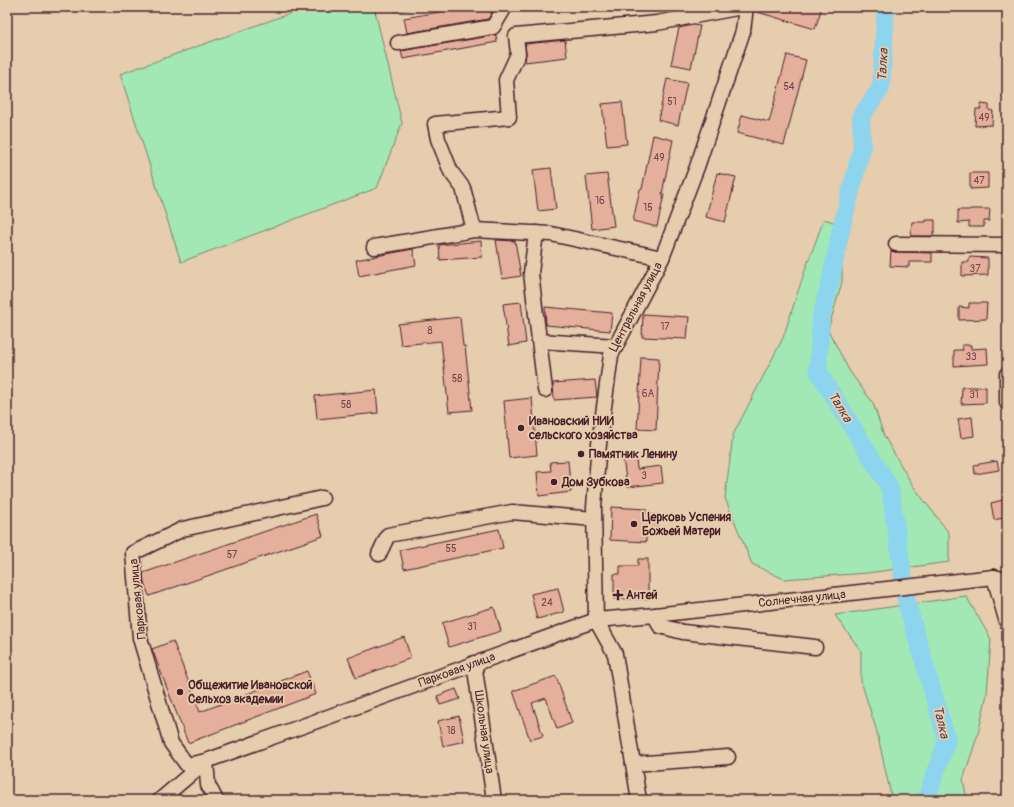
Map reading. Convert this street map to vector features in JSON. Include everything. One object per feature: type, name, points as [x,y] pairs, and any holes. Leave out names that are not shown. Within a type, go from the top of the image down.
[{"type":"street","points":[[398,44],[493,27],[505,7]]},
{"type":"street","points":[[474,230],[463,188],[451,172],[438,139],[435,124],[508,117],[506,80],[518,54],[516,36],[657,23],[742,7]]},
{"type":"street","name":"Центральная улица","points":[[596,620],[594,519],[595,490],[600,437],[611,356],[662,258],[697,167],[743,30],[746,7]]},
{"type":"street","points":[[374,247],[474,230],[551,234],[662,258]]},
{"type":"street","points":[[536,233],[531,273],[545,390]]},
{"type":"street","points":[[896,244],[1007,245]]},
{"type":"street","points":[[539,341],[616,346]]},
{"type":"street","points":[[1007,374],[1007,402]]},
{"type":"street","name":"Парковая улица","points":[[322,498],[183,529],[133,553],[140,638],[171,743],[187,765],[206,761],[596,620]]},
{"type":"street","points":[[379,554],[388,535],[512,512],[594,519]]},
{"type":"street","points":[[1000,579],[1007,624]]},
{"type":"street","name":"Солнечная улица","points":[[596,620],[655,615],[924,584],[1000,579]]},
{"type":"street","points":[[655,615],[660,626],[683,632],[815,647]]},
{"type":"street","points":[[596,620],[615,654],[639,800]]},
{"type":"street","name":"Школьная улица","points":[[474,663],[494,800]]},
{"type":"street","points":[[633,764],[728,757]]},
{"type":"street","points":[[206,761],[208,785],[216,800]]},
{"type":"street","name":"Парковая улица","points":[[160,800],[206,761]]},
{"type":"green space","points":[[308,7],[374,7],[402,123],[377,188],[181,262],[120,74]]},
{"type":"green space","points":[[393,7],[420,7],[395,12]]},
{"type":"green space","points":[[824,219],[842,225],[842,282],[828,330],[850,372],[873,403],[884,436],[913,486],[949,533],[949,562],[867,573],[784,579],[752,564],[725,498],[733,435],[783,338],[804,273]]},
{"type":"green space","points":[[966,596],[991,639],[987,694],[978,734],[963,780],[967,800],[892,800],[877,732],[861,681],[861,651],[835,615]]},
{"type":"building","points":[[469,7],[490,7],[491,14],[488,19],[407,33],[404,18]]},
{"type":"building","points":[[754,7],[822,7],[815,29],[754,11]]},
{"type":"building","points":[[693,25],[700,26],[691,68],[671,64],[679,28]]},
{"type":"building","points":[[496,35],[497,42],[403,59],[401,51]]},
{"type":"building","points":[[565,40],[567,57],[525,62],[525,44]]},
{"type":"building","points":[[787,55],[806,60],[784,145],[737,133],[742,115],[769,122]]},
{"type":"building","points":[[667,79],[687,83],[678,125],[658,120]]},
{"type":"building","points":[[622,102],[627,144],[607,146],[602,104]]},
{"type":"building","points":[[981,104],[989,105],[989,110],[993,111],[992,125],[975,126],[976,109],[981,109]]},
{"type":"building","points":[[653,135],[673,140],[657,227],[633,221],[640,189],[642,189]]},
{"type":"building","points":[[551,168],[556,209],[538,211],[533,170]]},
{"type":"building","points":[[717,173],[736,177],[725,222],[706,217]]},
{"type":"building","points":[[970,173],[988,173],[988,188],[970,189]]},
{"type":"building","points":[[607,174],[614,226],[592,229],[586,176]]},
{"type":"building","points":[[990,209],[989,221],[984,221],[984,227],[969,227],[969,222],[958,223],[958,210]]},
{"type":"building","points":[[926,220],[935,220],[935,232],[933,232],[933,236],[911,236],[912,222],[926,222]]},
{"type":"building","points":[[496,240],[515,241],[521,276],[502,279]]},
{"type":"building","points":[[481,241],[482,257],[440,260],[439,245]]},
{"type":"building","points":[[413,249],[416,265],[359,276],[356,260]]},
{"type":"building","points":[[891,251],[932,253],[932,262],[909,262],[909,267],[890,266]]},
{"type":"building","points":[[969,257],[988,258],[988,275],[962,276],[962,262],[969,262]]},
{"type":"building","points":[[521,302],[526,343],[509,346],[503,304]]},
{"type":"building","points":[[969,303],[987,303],[986,319],[959,320],[959,307],[969,308]]},
{"type":"building","points":[[545,307],[612,313],[610,331],[546,325]]},
{"type":"building","points":[[643,314],[689,317],[687,339],[642,337]]},
{"type":"building","points":[[460,317],[463,346],[465,346],[472,410],[449,412],[441,341],[401,345],[398,324]]},
{"type":"building","points":[[962,345],[971,345],[971,349],[987,348],[988,364],[954,366],[954,350],[963,350]]},
{"type":"building","points":[[641,357],[659,358],[656,430],[637,429]]},
{"type":"building","points":[[595,380],[597,397],[554,400],[553,383]]},
{"type":"building","points":[[962,387],[986,387],[986,403],[961,404]]},
{"type":"building","points":[[376,390],[378,413],[317,419],[315,396]]},
{"type":"building","name":"Ивановский НИИ сельского хозяйства","points":[[532,398],[537,455],[509,458],[504,401]]},
{"type":"building","points":[[972,417],[974,436],[961,438],[958,419]]},
{"type":"building","points":[[636,457],[637,469],[661,466],[663,483],[627,487],[623,458]]},
{"type":"building","name":"Дом Зубкова","points":[[568,461],[571,492],[539,496],[537,472],[551,471],[550,462]]},
{"type":"building","points":[[997,461],[999,470],[975,474],[974,465]]},
{"type":"building","points":[[1007,499],[1007,517],[994,520],[991,503]]},
{"type":"building","name":"Церковь Успения Божьей Матери","points":[[611,507],[646,509],[646,514],[658,515],[657,533],[646,532],[646,542],[610,540]]},
{"type":"building","points":[[316,514],[323,536],[149,596],[144,582],[143,573]]},
{"type":"building","points":[[499,529],[503,548],[404,569],[400,550]]},
{"type":"building","points":[[638,559],[648,559],[648,599],[614,599],[614,574],[620,574],[620,566],[638,566]]},
{"type":"building","points":[[558,588],[564,612],[537,619],[531,594]]},
{"type":"building","points":[[494,607],[501,631],[449,647],[442,623]]},
{"type":"building","points":[[404,637],[411,658],[356,678],[348,658]]},
{"type":"building","points":[[173,641],[200,712],[307,671],[316,694],[188,743],[152,649]]},
{"type":"building","points":[[556,676],[572,723],[557,729],[546,698],[532,703],[543,736],[530,740],[513,691]]},
{"type":"building","points":[[456,689],[460,699],[440,705],[437,696]]},
{"type":"building","points":[[459,716],[464,741],[443,746],[438,721]]},
{"type":"waterway","name":"Талка","points":[[886,7],[881,88],[861,116],[862,148],[842,225],[831,279],[821,317],[818,371],[890,488],[907,604],[947,740],[926,800]]},
{"type":"place","name":"Ивановский НИИ сельского хозяйства","points":[[521,428]]},
{"type":"place","name":"Памятник Ленину","points":[[581,454]]},
{"type":"place","name":"Дом Зубкова","points":[[554,482]]},
{"type":"place","name":"Церковь Успения Божьей Матери","points":[[634,524]]},
{"type":"place","name":"Антей","points":[[618,595]]},
{"type":"place","name":"Общежитие Ивановской Сельхоз академии","points":[[180,692]]}]
